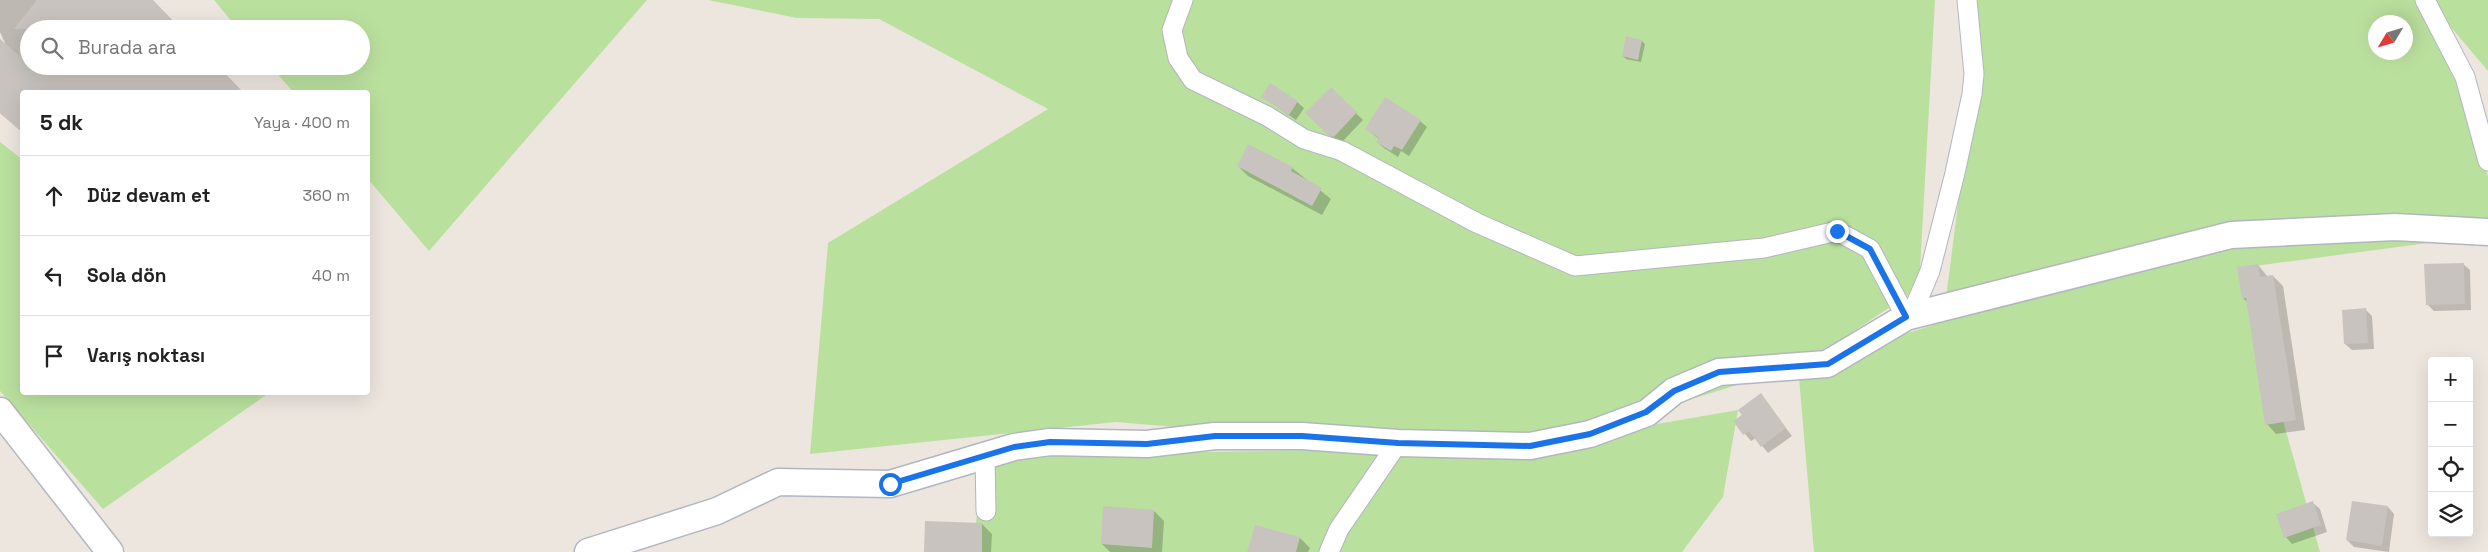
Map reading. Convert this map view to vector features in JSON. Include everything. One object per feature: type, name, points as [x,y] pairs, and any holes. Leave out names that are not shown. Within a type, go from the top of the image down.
[{"type":"street","points":[[1183,0],[1172,30],[1178,58],[1193,80],[1267,116],[1304,139],[1342,151],[1476,223],[1574,266],[1764,248],[1837,231],[1870,249],[1908,316]]},
{"type":"street","points":[[1908,316],[1930,272],[1955,173],[1972,94],[1974,74],[1967,0]]},
{"type":"street","points":[[2425,0],[2465,77],[2488,161]]},
{"type":"street","points":[[588,552],[717,511],[778,482],[890,484],[1014,447],[1050,442],[1147,444],[1215,436],[1302,436],[1398,443],[1530,446],[1590,434],[1646,412],[1674,391],[1719,372],[1828,364],[1908,316],[2231,235],[2395,227],[2488,232]]},
{"type":"street","points":[[0,411],[110,552]]},
{"type":"street","points":[[1329,552],[1339,529],[1398,443]]},
{"type":"street","points":[[985,456],[986,511]]},
{"type":"green space","points":[[214,0],[647,0],[429,251],[370,181],[370,90],[291,90],[279,75],[370,75],[370,20],[231,20]]},
{"type":"green space","points":[[708,0],[1935,0],[1919,288],[1801,366],[2031,295],[1945,306],[1972,94],[1962,0],[2420,0],[2432,14],[2488,176],[2488,235],[2240,268],[2320,552],[1814,552],[1798,366],[1561,440],[1317,439],[1116,422],[810,454],[828,243],[1048,109],[879,19],[797,18]]},
{"type":"green space","points":[[2428,0],[2488,0],[2488,71]]},
{"type":"green space","points":[[0,142],[20,157],[20,395],[266,395],[103,509],[0,391]]},
{"type":"green space","points":[[1738,410],[1723,497],[1682,552],[972,552],[985,456],[1530,446]]},
{"type":"building","points":[[37,0],[153,0],[172,20],[21,20]]},
{"type":"building","points":[[20,21],[20,29],[14,29]]},
{"type":"building","points":[[1626,36],[1642,40],[1638,60],[1622,56]]},
{"type":"building","points":[[0,39],[20,56],[20,75],[227,75],[241,90],[20,90],[20,130],[0,113]]},
{"type":"building","points":[[1270,83],[1298,101],[1289,115],[1261,97]]},
{"type":"building","points":[[1331,87],[1357,112],[1334,137],[1328,135],[1305,113]]},
{"type":"building","points":[[1385,97],[1421,120],[1402,150],[1394,146],[1391,151],[1376,142],[1379,138],[1365,129]]},
{"type":"building","points":[[1248,144],[1293,167],[1291,171],[1322,188],[1312,206],[1237,166]]},
{"type":"building","points":[[2464,263],[2465,304],[2426,305],[2424,264]]},
{"type":"building","points":[[2258,264],[2260,277],[2273,275],[2296,420],[2265,425],[2246,298],[2242,298],[2237,267]]},
{"type":"building","points":[[2366,308],[2368,343],[2344,344],[2342,310]]},
{"type":"building","points":[[1761,393],[1786,428],[1761,447],[1749,431],[1743,435],[1733,421],[1742,415],[1738,410]]},
{"type":"building","points":[[2313,501],[2321,525],[2284,538],[2276,514]]},
{"type":"building","points":[[2352,501],[2388,506],[2382,546],[2346,540]]},
{"type":"building","points":[[1103,506],[1154,510],[1152,548],[1101,544]]},
{"type":"building","points":[[925,521],[982,523],[982,552],[924,552]]},
{"type":"building","points":[[1255,525],[1300,537],[1296,552],[1247,552]]},
{"type":"route","points":[[890,484],[1014,447],[1050,442],[1147,444],[1215,436],[1302,436],[1398,443],[1475,443],[1530,446],[1590,434],[1646,412],[1674,391],[1719,372],[1828,364],[1871,340],[1906,317],[1870,249],[1837,231]]}]
